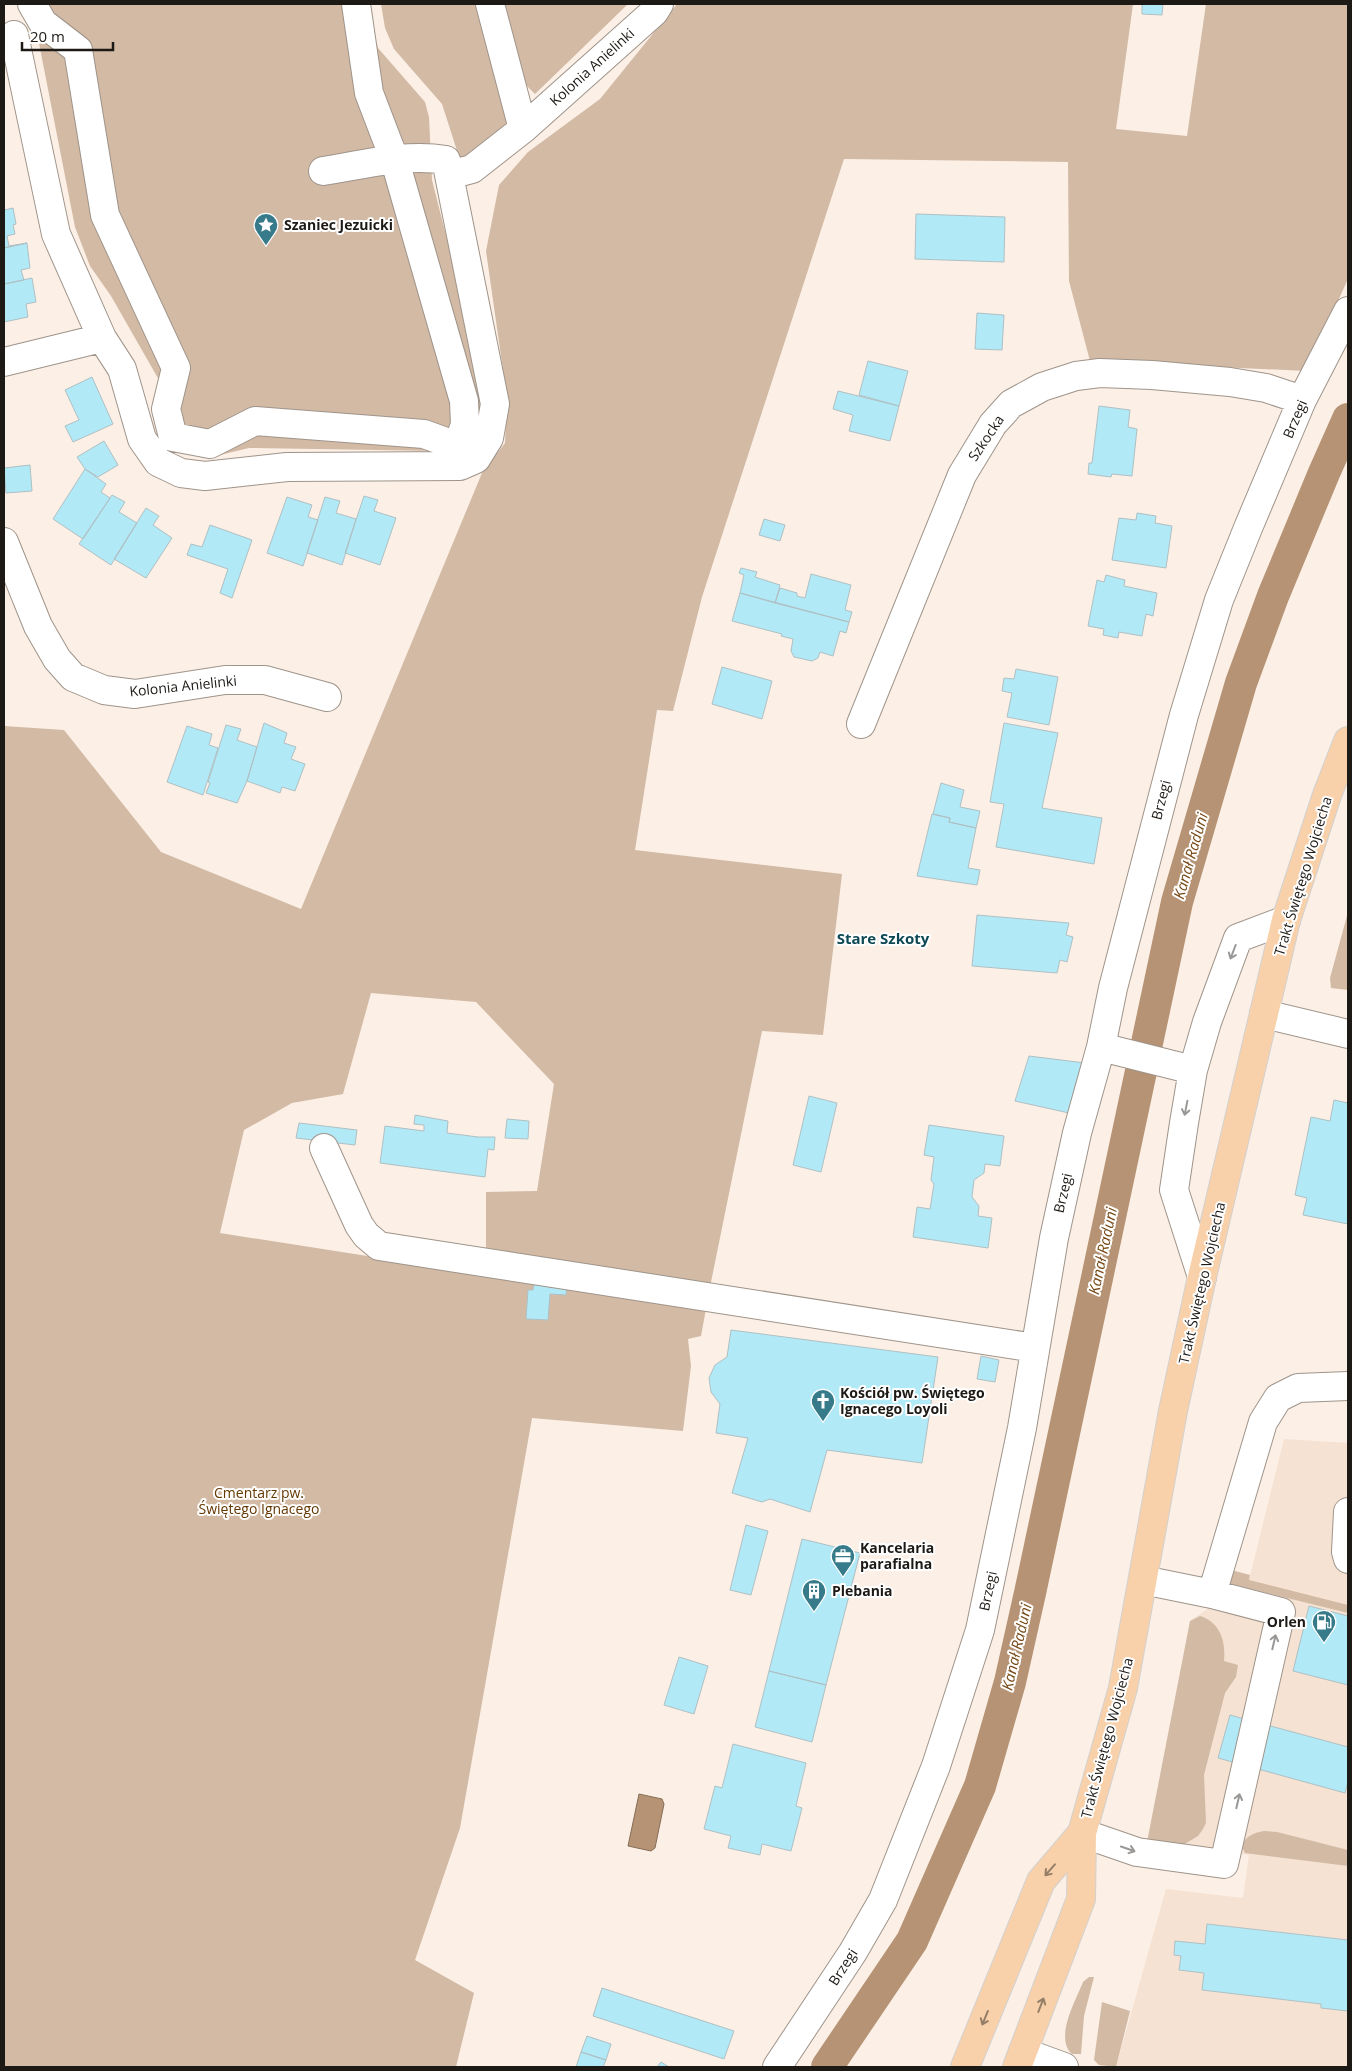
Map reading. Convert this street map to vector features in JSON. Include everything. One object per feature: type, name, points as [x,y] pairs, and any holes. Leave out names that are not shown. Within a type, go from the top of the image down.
[{"type":"main road","name":"Trakt Świętego Wojciecha","points":[[1020,2060],[1081,1899],[1082,1833],[1123,1688],[1173,1411],[1202,1278],[1286,920],[1327,795],[1348,741]]},
{"type":"main road","name":"Trakt Świętego Wojciecha","points":[[965,2067],[1041,1881],[1082,1833]]},
{"type":"street","points":[[32,4],[43,23],[78,50],[105,215],[176,368],[166,409],[173,437],[210,444],[255,421],[424,434],[457,446],[465,425],[464,401],[395,161],[369,93],[356,4]]},
{"type":"street","points":[[490,4],[524,129]]},
{"type":"street","name":"Kolonia Anielinki","points":[[323,171],[431,158],[448,167],[472,169],[524,129],[654,12],[659,4]]},
{"type":"street","points":[[14,36],[56,234],[102,338],[122,369],[142,439],[158,462],[181,473],[205,476],[287,466],[460,466],[476,459],[489,438],[495,404],[448,167]]},
{"type":"street","name":"Brzegi","points":[[778,2067],[853,1952],[883,1900],[936,1766],[980,1630],[1022,1428],[1056,1228],[1077,1133],[1108,1048],[1113,988],[1168,772],[1219,600],[1302,400],[1348,311]]},
{"type":"street","points":[[4,362],[102,338]]},
{"type":"street","name":"Szkocka","points":[[861,724],[962,475],[993,424],[1011,404],[1042,387],[1076,376],[1100,373],[1152,375],[1230,382],[1266,388],[1302,400]]},
{"type":"street","name":"Kolonia Anielinki","points":[[4,542],[38,626],[57,659],[73,677],[104,690],[135,694],[225,680],[265,680],[328,697]]},
{"type":"street","points":[[1202,1278],[1174,1190],[1193,1070],[1206,1022],[1238,938],[1286,920]]},
{"type":"street","points":[[1264,1014],[1348,1034]]},
{"type":"street","points":[[1108,1048],[1193,1070]]},
{"type":"street","points":[[324,1148],[359,1225],[379,1246],[1035,1348]]},
{"type":"street","points":[[1212,1594],[1263,1422],[1278,1398],[1298,1388],[1348,1386]]},
{"type":"street","points":[[1348,1512],[1346,1552],[1348,1559]]},
{"type":"street","points":[[1082,1833],[1137,1852],[1231,1865],[1281,1612],[1212,1594],[1143,1580]]},
{"type":"street","points":[[1020,2060],[1064,2067]]},
{"type":"shaded area","points":[[1284,1439],[1348,1443],[1348,2067],[1116,2067],[1166,1889],[1243,1898],[1249,1855],[1177,1847],[1190,1621],[1249,1580]]},
{"type":"shaded area","points":[[639,1794],[662,1799],[664,1804],[655,1848],[651,1851],[628,1846]]},
{"type":"green space","name":"Szaniec Jezuicki","points":[[18,4],[365,4],[378,48],[425,102],[429,117],[432,180],[457,279],[484,403],[477,440],[438,451],[249,448],[207,458],[177,452],[162,432],[163,387],[111,296],[90,266],[75,227],[37,33]]},
{"type":"green space","points":[[381,4],[481,4],[511,120],[460,160],[442,104],[394,49],[385,28]]},
{"type":"green space","points":[[499,4],[628,4],[535,94],[521,80]]},
{"type":"green space","name":"Cmentarz pw. Świętego Ignacego","points":[[677,4],[1133,4],[1116,129],[1187,136],[1206,4],[1348,4],[1348,279],[1306,371],[1090,361],[1069,281],[1068,162],[844,159],[702,597],[673,711],[657,710],[635,850],[842,874],[823,1035],[762,1031],[710,1287],[486,1252],[486,1192],[537,1191],[554,1084],[476,1002],[371,993],[343,1094],[292,1103],[244,1130],[220,1233],[706,1309],[701,1336],[688,1339],[691,1366],[683,1431],[532,1418],[460,1828],[415,1960],[474,1993],[456,2067],[4,2067],[4,726],[64,730],[161,852],[301,909],[482,473],[505,443],[507,398],[486,251],[499,185],[528,152],[600,99]]},
{"type":"green space","points":[[1348,912],[1348,990],[1331,988],[1330,978]]},
{"type":"green space","points":[[1231,1570],[1250,1575],[1249,1580],[1348,1605],[1348,1613],[1227,1583]]},
{"type":"green space","points":[[1200,1616],[1212,1623],[1220,1633],[1224,1646],[1224,1661],[1238,1665],[1236,1677],[1225,1693],[1204,1775],[1206,1823],[1198,1836],[1183,1845],[1147,1842],[1190,1621]]},
{"type":"green space","points":[[1264,1831],[1277,1832],[1348,1850],[1348,1866],[1245,1853],[1242,1847],[1245,1840],[1253,1834]]},
{"type":"green space","points":[[1089,1977],[1094,1977],[1084,2016],[1081,2054],[1072,2054],[1067,2047],[1065,2039],[1068,2019],[1083,1982]]},
{"type":"green space","points":[[1102,2002],[1130,2011],[1116,2067],[1099,2065],[1094,2060]]},
{"type":"building","points":[[1142,4],[1163,4],[1162,15],[1142,14]]},
{"type":"building","points":[[13,208],[16,224],[13,225],[15,234],[7,236],[9,246],[27,243],[4,248],[4,210]]},
{"type":"building","points":[[916,214],[1005,217],[1004,262],[915,259]]},
{"type":"building","points":[[27,243],[30,268],[21,270],[24,280],[4,284],[4,248]]},
{"type":"building","points":[[32,278],[36,302],[26,304],[28,317],[4,322],[4,284]]},
{"type":"building","points":[[977,313],[1004,315],[1002,350],[975,349]]},
{"type":"building","points":[[868,361],[908,371],[899,406],[859,395]]},
{"type":"building","points":[[92,377],[113,424],[73,442],[65,426],[79,420],[65,390]]},
{"type":"building","points":[[838,391],[899,406],[890,441],[849,431],[853,415],[833,409]]},
{"type":"building","points":[[1099,406],[1130,410],[1128,427],[1137,429],[1132,476],[1112,474],[1111,477],[1088,474],[1089,463],[1092,463]]},
{"type":"building","points":[[104,441],[118,465],[98,477],[85,469],[77,457]]},
{"type":"building","points":[[30,465],[32,491],[6,493],[4,468]]},
{"type":"building","points":[[85,469],[106,484],[101,492],[110,498],[83,539],[53,519]]},
{"type":"building","points":[[112,495],[125,502],[119,512],[137,523],[111,565],[79,544]]},
{"type":"building","points":[[364,496],[378,500],[374,511],[396,518],[380,565],[345,553]]},
{"type":"building","points":[[287,497],[312,505],[308,517],[318,520],[303,566],[267,553]]},
{"type":"building","points":[[325,497],[340,501],[336,513],[356,519],[342,565],[307,553]]},
{"type":"building","points":[[146,508],[159,516],[153,525],[172,538],[146,578],[114,559]]},
{"type":"building","points":[[1137,513],[1156,516],[1155,523],[1172,526],[1166,568],[1112,560],[1119,518],[1136,520]]},
{"type":"building","points":[[764,519],[785,525],[780,541],[759,535]]},
{"type":"building","points":[[210,525],[252,540],[232,598],[220,593],[228,569],[187,555],[191,544],[202,547]]},
{"type":"building","points":[[741,568],[757,572],[755,577],[780,585],[775,603],[740,593],[744,575],[739,573]]},
{"type":"building","points":[[811,574],[851,585],[845,610],[852,612],[849,622],[775,603],[780,588],[797,593],[797,596],[805,598]]},
{"type":"building","points":[[1106,575],[1125,580],[1124,586],[1157,593],[1153,616],[1146,614],[1142,636],[1119,632],[1118,638],[1103,635],[1104,629],[1088,626],[1097,580],[1104,582]]},
{"type":"building","points":[[740,593],[849,622],[846,633],[840,631],[833,656],[820,652],[818,658],[812,661],[794,657],[791,651],[793,639],[781,636],[782,634],[732,621]]},
{"type":"building","points":[[722,667],[772,681],[762,719],[712,704]]},
{"type":"building","points":[[1016,669],[1058,677],[1049,725],[1007,717],[1012,693],[1002,691],[1004,678],[1014,679]]},
{"type":"building","points":[[264,723],[287,733],[284,743],[296,747],[291,759],[305,764],[295,791],[282,787],[280,793],[247,781]]},
{"type":"building","points":[[1004,723],[1058,733],[1042,808],[1102,818],[1094,864],[996,847],[1004,804],[990,802]]},
{"type":"building","points":[[226,725],[241,729],[237,740],[257,747],[247,781],[237,803],[206,793]]},
{"type":"building","points":[[187,726],[212,734],[209,745],[218,748],[203,795],[167,782]]},
{"type":"building","points":[[941,783],[964,790],[960,807],[980,811],[976,828],[949,822],[950,818],[933,814]]},
{"type":"building","points":[[932,814],[950,818],[949,822],[976,828],[968,868],[980,870],[977,885],[917,876]]},
{"type":"building","points":[[977,915],[1069,923],[1066,935],[1073,937],[1067,962],[1060,960],[1057,973],[972,966]]},
{"type":"building","points":[[1029,1056],[1085,1063],[1069,1113],[1015,1101]]},
{"type":"building","points":[[809,1096],[837,1103],[821,1172],[793,1165]]},
{"type":"building","points":[[1334,1100],[1348,1103],[1348,1224],[1303,1215],[1307,1198],[1295,1195],[1311,1117],[1330,1121]]},
{"type":"building","points":[[415,1115],[448,1121],[447,1133],[495,1137],[494,1150],[488,1149],[485,1177],[380,1163],[385,1126],[424,1131],[424,1125],[414,1124]]},
{"type":"building","points":[[507,1119],[529,1121],[528,1139],[505,1138]]},
{"type":"building","points":[[299,1123],[357,1130],[355,1145],[296,1138]]},
{"type":"building","points":[[929,1125],[1004,1136],[1000,1166],[985,1164],[984,1173],[974,1180],[972,1197],[979,1206],[978,1216],[992,1218],[988,1248],[913,1237],[917,1207],[930,1209],[934,1184],[931,1180],[934,1157],[924,1155]]},
{"type":"building","points":[[534,1284],[567,1287],[566,1295],[550,1294],[548,1320],[526,1319],[528,1290],[533,1290]]},
{"type":"building","name":"Kościół pw. Świętego Ignacego Loyoli","points":[[731,1330],[938,1357],[922,1463],[827,1450],[810,1512],[770,1499],[762,1502],[732,1493],[748,1438],[716,1433],[720,1404],[711,1392],[709,1378],[715,1365],[727,1357]]},
{"type":"building","points":[[981,1356],[999,1360],[995,1382],[977,1379]]},
{"type":"building","points":[[746,1525],[768,1531],[751,1595],[730,1590]]},
{"type":"building","name":"Plebania","points":[[802,1539],[860,1553],[826,1685],[769,1671]]},
{"type":"building","name":"Orlen","points":[[1309,1606],[1348,1616],[1348,1685],[1293,1671]]},
{"type":"building","points":[[679,1657],[708,1666],[694,1714],[664,1705]]},
{"type":"building","points":[[769,1671],[826,1685],[812,1742],[755,1727]]},
{"type":"building","points":[[1230,1715],[1348,1747],[1348,1782],[1345,1793],[1218,1758]]},
{"type":"building","points":[[733,1744],[806,1763],[796,1806],[802,1808],[791,1851],[762,1844],[760,1855],[728,1848],[731,1836],[704,1829],[715,1786],[722,1788]]},
{"type":"building","points":[[1207,1924],[1348,1940],[1348,2011],[1321,2008],[1321,2004],[1202,1990],[1204,1973],[1179,1970],[1181,1956],[1174,1955],[1175,1941],[1205,1944]]},
{"type":"building","points":[[602,1988],[734,2031],[724,2059],[593,2016]]},
{"type":"building","points":[[587,2036],[611,2044],[606,2060],[581,2052]]},
{"type":"building","points":[[581,2052],[606,2060],[603,2067],[576,2067]]},
{"type":"building","points":[[661,2062],[669,2067],[657,2067]]},
{"type":"waterway","name":"Kanał Raduni","points":[[827,2067],[912,1941],[980,1786],[1010,1682],[1030,1593],[1177,902],[1241,683],[1273,596],[1348,419]]},
{"type":"place","name":"Szaniec Jezuicki","points":[[266,246]]},
{"type":"place","name":"Kościół pw. Świętego Ignacego Loyoli","points":[[823,1422]]},
{"type":"place","name":"Kancelaria parafialna","points":[[843,1577]]},
{"type":"place","name":"Plebania","points":[[814,1612]]},
{"type":"place","name":"Orlen","points":[[1324,1643]]},
{"type":"district","name":"Stare Szkoty","points":[[883,939]]}]
